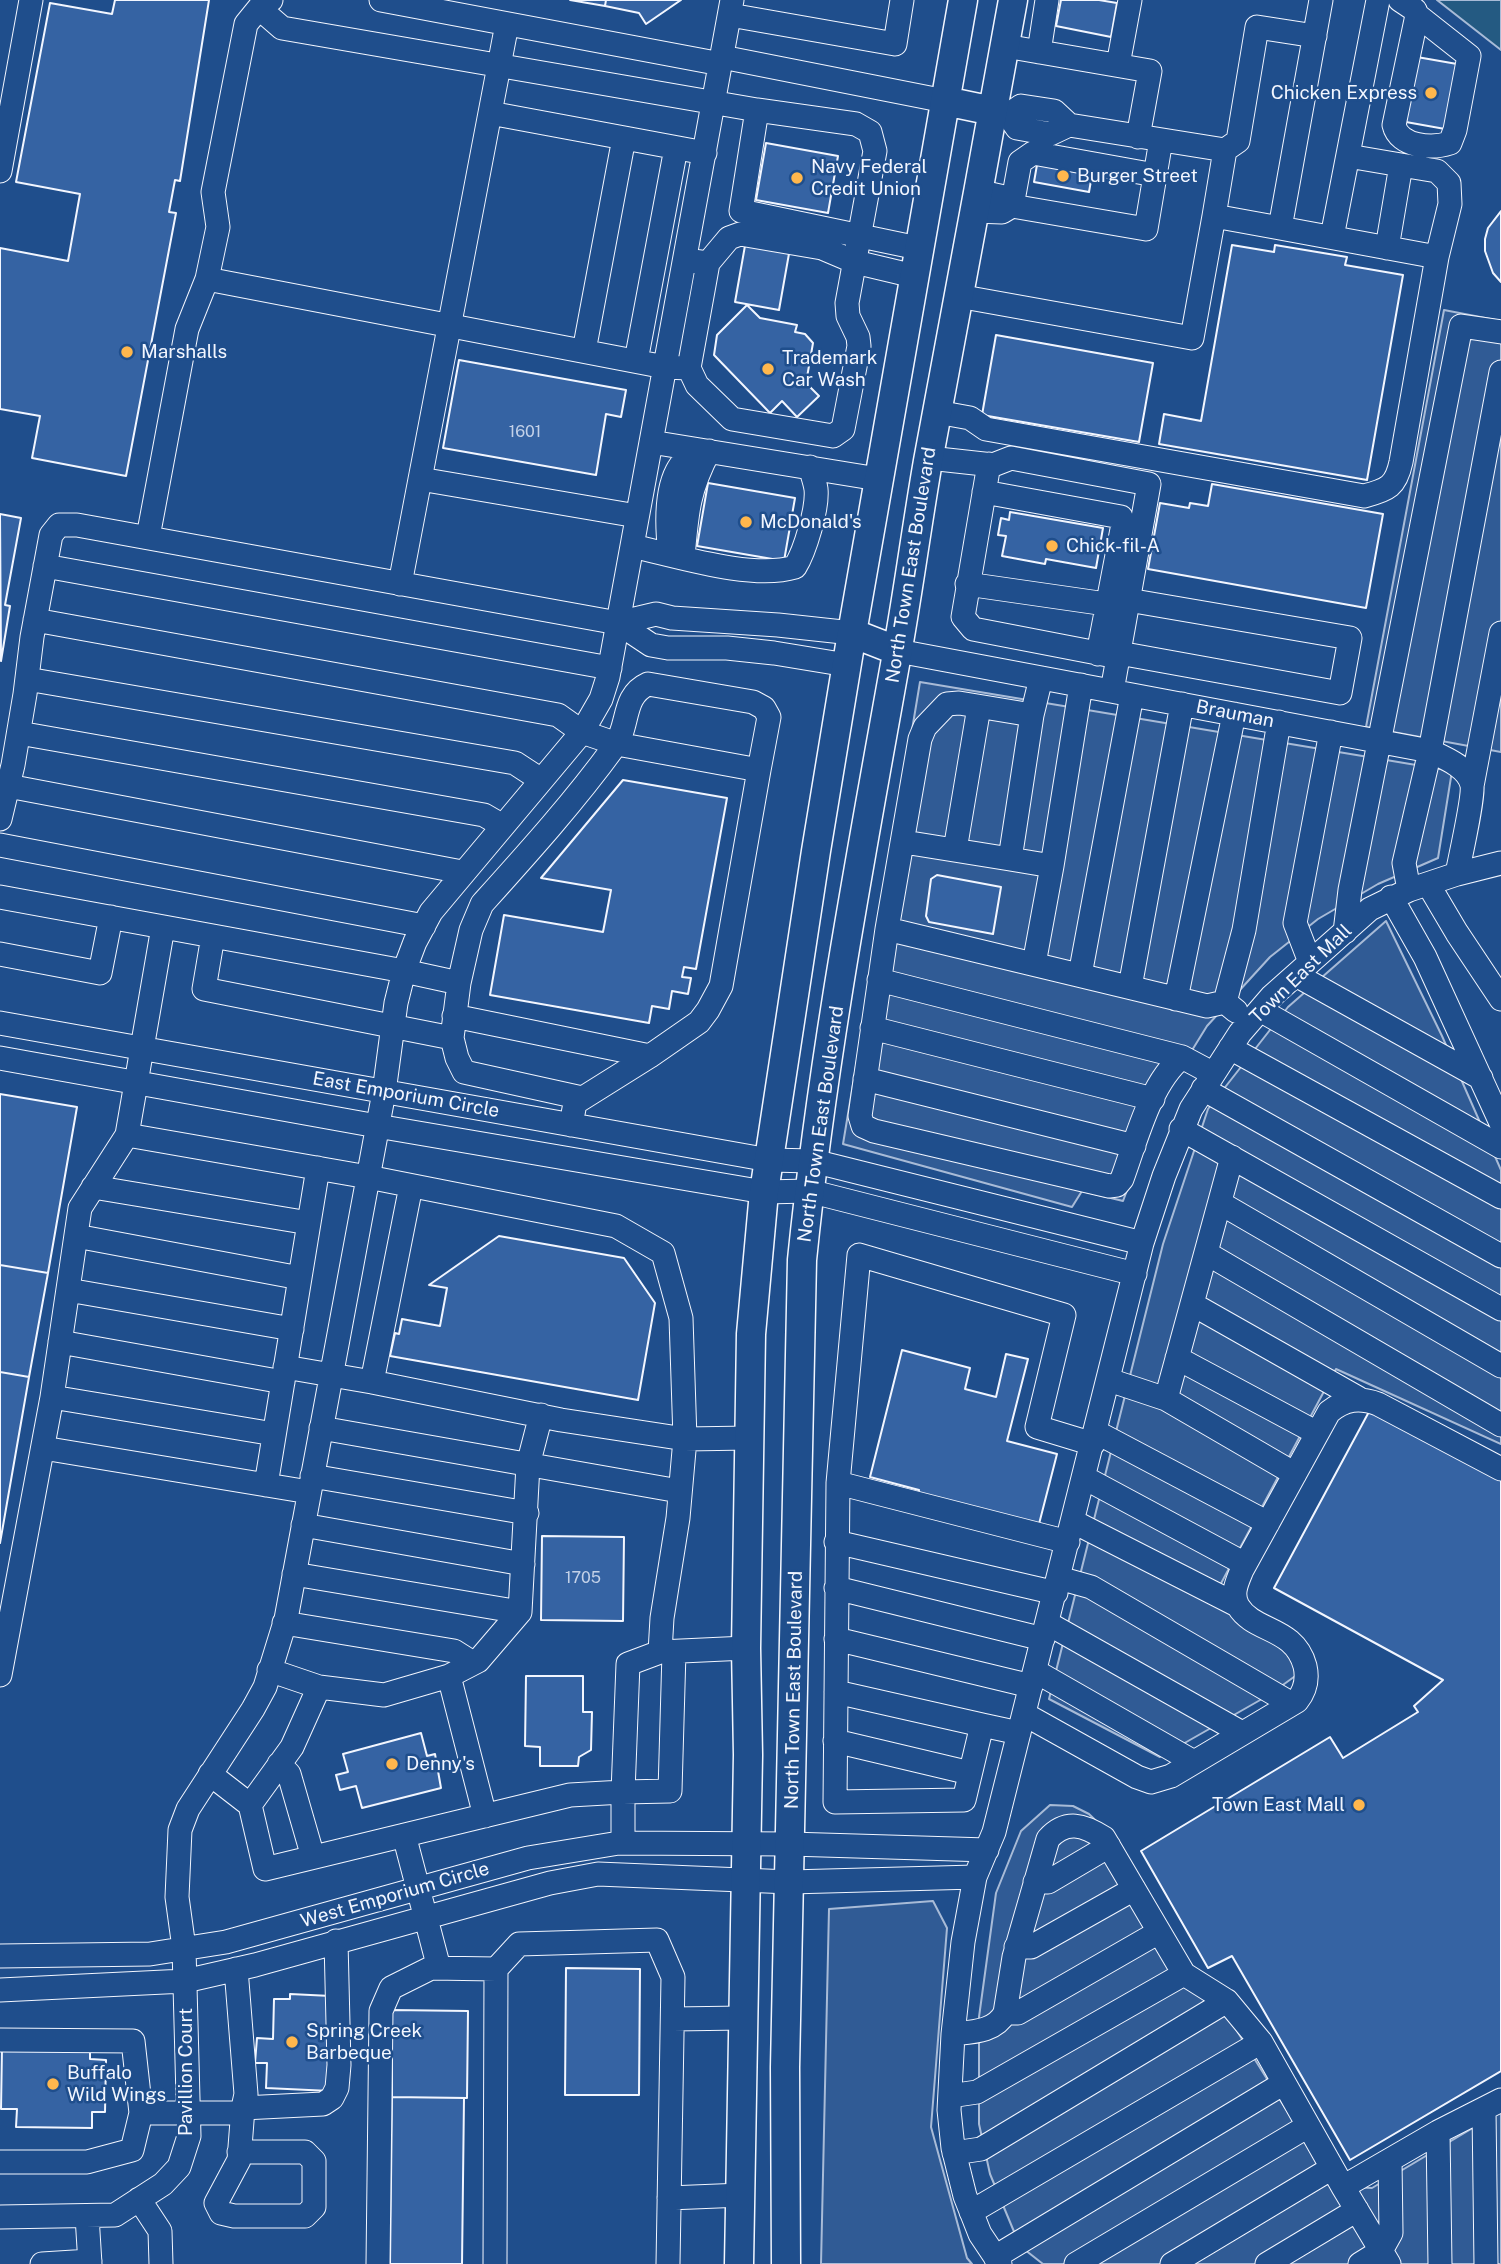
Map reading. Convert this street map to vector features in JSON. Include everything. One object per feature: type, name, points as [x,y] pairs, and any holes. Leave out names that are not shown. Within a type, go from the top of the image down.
[{"type":"main road","points":[[739,2264],[747,1844],[746,1648],[751,1334],[764,1192],[852,634],[963,0]]},
{"type":"main road","name":"North Town East Boulevard","points":[[786,2264],[785,2067],[802,1260],[813,1161],[860,859],[958,296],[976,201],[1000,113],[1005,46],[1013,0]]},
{"type":"main road","points":[[945,101],[1000,113]]},
{"type":"main road","points":[[852,634],[898,651]]},
{"type":"main road","points":[[847,665],[898,651]]},
{"type":"street","points":[[0,171],[31,0]]},
{"type":"street","points":[[381,0],[945,101]]},
{"type":"street","points":[[731,8],[895,44],[902,0]]},
{"type":"street","points":[[1039,52],[1048,0]]},
{"type":"street","points":[[1118,65],[1130,0]]},
{"type":"street","points":[[1280,228],[1321,0]]},
{"type":"street","points":[[1332,237],[1378,0]]},
{"type":"street","points":[[148,537],[187,329],[207,279],[218,226],[213,192],[246,23],[265,4],[282,28],[757,110],[856,124],[870,132],[875,151],[855,262],[847,303],[848,316],[858,337],[859,346],[843,429],[833,436],[732,419],[697,385],[689,368],[708,263],[729,238],[740,234],[822,248],[855,262],[916,262]]},
{"type":"street","name":"Pavillion Court","points":[[0,2217],[115,2215],[163,2184],[179,2167],[189,2136],[184,1948],[177,1898],[180,1830],[188,1809],[265,1687],[284,1623],[404,971],[431,912],[582,732],[601,699],[610,668],[731,8]]},
{"type":"street","points":[[1410,17],[1469,56],[1455,130],[1450,143],[1438,147],[1403,141],[1396,134],[1394,125],[1410,17]]},
{"type":"street","points":[[400,583],[507,24]]},
{"type":"street","points":[[958,296],[1192,338],[1225,150],[1237,141],[1257,27],[1315,36]]},
{"type":"street","points":[[1005,46],[1150,71],[1138,137]]},
{"type":"street","points":[[1000,113],[1021,106],[1054,111],[1069,125],[1225,150]]},
{"type":"street","points":[[757,110],[741,211],[859,236],[916,262]]},
{"type":"street","points":[[490,113],[705,153]]},
{"type":"street","points":[[584,351],[624,138]]},
{"type":"street","points":[[976,201],[1002,212],[1012,206],[1146,229],[1161,141]]},
{"type":"street","points":[[636,361],[676,148]]},
{"type":"street","points":[[1012,206],[1020,162],[1033,153],[1155,175]]},
{"type":"street","points":[[937,412],[970,418],[986,429],[1364,496],[1392,485],[1399,474],[1437,257],[1450,204],[1449,183],[1437,171],[1348,156]]},
{"type":"street","points":[[1387,248],[1401,165]]},
{"type":"street","points":[[1214,216],[1437,257]]},
{"type":"street","points":[[685,260],[708,263]]},
{"type":"street","points":[[207,279],[636,361],[689,368]]},
{"type":"street","points":[[1345,932],[1350,890],[1461,326],[1501,332]]},
{"type":"street","points":[[1501,372],[1430,751],[1404,863],[1425,957],[1501,1123]]},
{"type":"street","points":[[651,442],[878,479]]},
{"type":"street","points":[[676,555],[701,450]]},
{"type":"street","points":[[929,457],[989,464],[1011,458],[1149,484],[1117,602]]},
{"type":"street","points":[[967,584],[1117,602],[1350,638],[1340,694],[973,629],[963,617],[967,584],[989,464]]},
{"type":"street","points":[[632,545],[752,572],[780,572],[795,567],[801,557],[816,502],[816,489],[810,467]]},
{"type":"street","points":[[420,480],[637,516]]},
{"type":"street","points":[[984,492],[1121,517],[1123,524],[1112,654],[1122,693],[1080,975]]},
{"type":"street","points":[[0,819],[19,733],[35,620],[51,535],[58,525],[77,525],[148,537],[618,623],[651,645],[667,648],[727,648],[847,665]]},
{"type":"street","points":[[45,566],[610,668]]},
{"type":"street","points":[[618,623],[656,614],[671,618],[778,625],[852,634]]},
{"type":"street","points":[[35,620],[558,715],[582,732],[617,744],[759,771]]},
{"type":"street","points":[[1457,874],[1501,633]]},
{"type":"street","name":"Brauman","points":[[898,651],[1430,751],[1464,771],[1472,786]]},
{"type":"street","points":[[1010,859],[1032,715],[1041,678]]},
{"type":"street","points":[[27,679],[516,764],[541,780]]},
{"type":"street","points":[[571,1125],[575,1103],[650,1056],[699,1021],[721,986],[769,717],[764,708],[753,702],[648,684],[637,689],[617,744],[482,904],[471,930],[459,983],[453,1027],[457,1058],[464,1072],[582,1098]]},
{"type":"street","points":[[1034,964],[1081,685]]},
{"type":"street","points":[[1032,715],[959,703],[947,704],[925,727],[920,739],[879,980],[860,1116],[863,1126],[874,1131],[1109,1186],[1117,1185],[1122,1179],[1158,1087],[1182,1057]]},
{"type":"street","points":[[1130,988],[1182,704]]},
{"type":"street","points":[[956,850],[979,706]]},
{"type":"street","points":[[1176,999],[1234,714]]},
{"type":"street","points":[[1225,1002],[1244,930],[1279,722]]},
{"type":"street","points":[[1331,732],[1295,923],[1303,968],[1481,1078]]},
{"type":"street","points":[[19,733],[484,815],[503,826]]},
{"type":"street","points":[[8,786],[463,872]]},
{"type":"street","points":[[904,842],[1052,866]]},
{"type":"street","points":[[0,845],[424,926]]},
{"type":"street","name":"Town East Mall","points":[[998,2260],[979,2234],[954,2153],[950,2096],[953,2034],[963,1942],[975,1877],[994,1832],[1143,1243],[1164,1176],[1181,1129],[1207,1081],[1255,1016],[1303,968],[1370,909],[1410,890],[1501,863]]},
{"type":"street","points":[[1410,890],[1457,933],[1501,999]]},
{"type":"street","points":[[0,897],[459,983]]},
{"type":"street","points":[[0,954],[100,973],[111,918]]},
{"type":"street","points":[[0,1675],[52,1397],[80,1208],[127,1135],[163,927]]},
{"type":"street","points":[[887,929],[1207,1006],[1225,1002],[1501,1147]]},
{"type":"street","points":[[213,936],[204,989],[393,1026],[453,1027],[650,1056]]},
{"type":"street","points":[[879,980],[1182,1057],[1207,1081],[1501,1256]]},
{"type":"street","name":"East Emporium Circle","points":[[0,1023],[769,1160],[813,1161]]},
{"type":"street","points":[[872,1028],[1153,1099]]},
{"type":"street","points":[[1230,1048],[1501,1197]]},
{"type":"street","name":"East Emporium Circle","points":[[0,1058],[764,1192],[809,1191]]},
{"type":"street","points":[[865,1079],[1134,1146]]},
{"type":"street","points":[[1181,1129],[1501,1309]]},
{"type":"street","points":[[127,1135],[368,1177],[616,1226],[663,1253],[681,1318],[685,1439],[678,1518],[662,1618],[667,1652],[670,1791],[570,1795],[265,1869],[250,1805],[210,1774]]},
{"type":"street","points":[[1166,1399],[1232,1157]]},
{"type":"street","points":[[813,1161],[1143,1243]]},
{"type":"street","points":[[265,1485],[318,1168]]},
{"type":"street","points":[[372,1382],[411,1186]]},
{"type":"street","points":[[93,1187],[309,1223]]},
{"type":"street","points":[[809,1191],[1135,1274]]},
{"type":"street","points":[[1220,1203],[1501,1366]]},
{"type":"street","points":[[76,1236],[300,1278]]},
{"type":"street","points":[[1206,1253],[1501,1425]]},
{"type":"street","points":[[982,1725],[964,1800],[835,1802],[838,1483],[859,1255],[1064,1315],[1037,1427],[1095,1438],[1268,1523]]},
{"type":"street","points":[[68,1290],[292,1329]]},
{"type":"street","points":[[1192,1304],[1358,1398],[1378,1404],[1501,1469]]},
{"type":"street","points":[[60,1342],[284,1375],[331,1375],[541,1416],[685,1439],[750,1438]]},
{"type":"street","points":[[1177,1358],[1317,1433]]},
{"type":"street","points":[[1109,1380],[1166,1399],[1295,1474]]},
{"type":"street","points":[[52,1397],[274,1434]]},
{"type":"street","points":[[1237,1605],[1235,1588],[1245,1564],[1329,1412],[1338,1405],[1358,1398]]},
{"type":"street","points":[[269,1670],[319,1687],[384,1695],[449,1676],[478,1661],[520,1612],[528,1465],[541,1416]]},
{"type":"street","points":[[321,1428],[679,1491]]},
{"type":"street","points":[[43,1448],[265,1485],[311,1484],[527,1513]]},
{"type":"street","points":[[1085,1478],[1245,1564]]},
{"type":"street","points":[[836,1692],[982,1725],[1022,1723],[1152,1782],[1171,1776],[1292,1704],[1303,1694],[1307,1675],[1303,1657],[1289,1639],[1251,1618],[1237,1605],[1071,1532],[838,1483]]},
{"type":"street","points":[[303,1525],[523,1563]]},
{"type":"street","points":[[836,1542],[1057,1585],[1091,1587],[1292,1704]]},
{"type":"street","points":[[294,1574],[520,1612]]},
{"type":"street","points":[[836,1588],[1045,1631],[1242,1733]]},
{"type":"street","points":[[284,1623],[454,1651],[473,1663]]},
{"type":"street","points":[[836,1639],[1033,1679],[1194,1762]]},
{"type":"street","points":[[623,1843],[628,1664],[667,1652],[746,1648]]},
{"type":"street","points":[[449,1676],[485,1816]]},
{"type":"street","points":[[250,1805],[292,1747],[319,1687]]},
{"type":"street","points":[[835,1741],[970,1773]]},
{"type":"street","points":[[279,1764],[289,1774],[313,1857]]},
{"type":"street","points":[[953,2034],[985,2030],[1002,2019],[1016,1947],[1048,1839],[1057,1829],[1071,1826],[1089,1829],[1104,1838],[1184,1974],[1227,2001],[1261,2042],[1385,2258]]},
{"type":"street","points":[[404,1835],[416,1889],[439,1968]]},
{"type":"street","name":"West Emporium Circle","points":[[0,1956],[150,1954],[226,1942],[528,1858],[623,1843],[790,1844],[987,1850]]},
{"type":"street","points":[[1035,1882],[1048,1882],[1109,1846]]},
{"type":"street","name":"West Emporium Circle","points":[[0,1990],[185,1981],[550,1883],[598,1874],[790,1882]]},
{"type":"street","points":[[790,1882],[975,1877]]},
{"type":"street","points":[[1016,1947],[1031,1947],[1134,1889]]},
{"type":"street","points":[[1005,2013],[1018,2013],[1159,1932]]},
{"type":"street","points":[[495,2264],[496,1969],[519,1944],[657,1940],[673,1977],[668,2264]]},
{"type":"street","points":[[141,2113],[237,2113],[243,2108],[323,2105],[332,2098],[337,2088],[339,2065],[337,1941]]},
{"type":"street","points":[[378,2264],[382,2011],[391,1988],[431,1968],[496,1969]]},
{"type":"street","points":[[236,1969],[246,2094],[243,2108],[239,2152],[239,2160],[216,2203],[221,2213],[234,2216],[305,2216],[314,2207],[314,2161],[305,2152],[239,2152]]},
{"type":"street","points":[[950,2096],[977,2092],[1184,1974]]},
{"type":"street","points":[[954,2153],[981,2149],[1227,2001]]},
{"type":"street","points":[[673,2019],[743,2018]]},
{"type":"street","points":[[0,2040],[133,2041],[141,2113],[132,2150],[87,2162],[0,2162]]},
{"type":"street","points":[[971,2212],[1261,2042]]},
{"type":"street","points":[[998,2260],[1284,2083]]},
{"type":"street","points":[[1172,2264],[1337,2178],[1390,2160],[1492,2105],[1486,2264]]},
{"type":"street","points":[[1076,2264],[1308,2126]]},
{"type":"street","points":[[1438,2132],[1440,2264]]},
{"type":"street","points":[[1385,2258],[1391,2233],[1390,2160]]},
{"type":"street","points":[[669,2198],[742,2195]]},
{"type":"street","points":[[139,2199],[160,2231],[161,2264]]},
{"type":"street","points":[[1267,2264],[1357,2210]]},
{"type":"street","points":[[42,2264],[90,2262],[87,2216]]},
{"type":"street","points":[[1360,2264],[1385,2258]]},
{"type":"shaded area","points":[[1437,0],[1501,0],[1501,50]]},
{"type":"shaded area","points":[[1444,310],[1501,321],[1501,752],[1366,727]]},
{"type":"shaded area","points":[[920,682],[1452,771],[1438,858],[1378,884],[1318,919],[1270,957],[1207,1026],[1160,1102],[1123,1201],[1082,1191],[1072,1207],[843,1144]]},
{"type":"shaded area","points":[[1386,921],[1442,1036],[1501,1170],[1501,1444],[1336,1369],[1211,1602],[1287,1649],[1298,1674],[1269,1695],[1160,1757],[1049,1699],[1163,1244],[1208,1109],[1288,1007]]},
{"type":"shaded area","points":[[1050,1805],[1073,1806],[1089,1814],[1119,1843],[1108,1853],[1217,1999],[1334,2186],[1372,2188],[1501,2111],[1501,2264],[1043,2264],[1020,2246],[990,2174],[979,2124],[979,2017],[996,1893],[1021,1831]]},
{"type":"shaded area","points":[[933,1901],[947,1928],[931,2127],[967,2258],[972,2264],[821,2264],[829,1909]]},
{"type":"building","points":[[115,0],[209,0],[180,181],[175,180],[169,212],[176,213],[126,476],[32,458],[40,416],[0,409],[0,248],[68,261],[80,194],[16,182],[50,3],[112,14]]},
{"type":"building","points":[[570,0],[606,0],[605,6]]},
{"type":"building","points":[[606,0],[681,0],[646,24],[639,13],[605,6]]},
{"type":"building","points":[[1061,0],[1117,3],[1111,37],[1056,26]]},
{"type":"building","name":"Chicken Express","points":[[1417,57],[1457,64],[1445,129],[1406,122]]},
{"type":"building","name":"Navy Federal Credit Union","points":[[766,143],[838,156],[828,213],[756,200]]},
{"type":"building","name":"Burger Street","points":[[1038,159],[1093,169],[1089,192],[1034,182]]},
{"type":"building","points":[[1501,211],[1501,282],[1493,273],[1485,251],[1485,239],[1488,228]]},
{"type":"building","points":[[746,240],[790,248],[779,310],[735,302]]},
{"type":"building","points":[[1232,245],[1274,252],[1275,245],[1347,257],[1345,265],[1403,275],[1367,480],[1159,444],[1164,414],[1201,421]]},
{"type":"building","name":"Trademark Car Wash","points":[[747,305],[760,318],[797,325],[795,332],[805,334],[813,343],[806,383],[819,396],[797,417],[782,401],[770,413],[714,355],[717,335]]},
{"type":"building","points":[[996,335],[1153,363],[1139,442],[982,415]]},
{"type":"building","points":[[459,360],[626,390],[621,417],[606,414],[596,475],[443,448]]},
{"type":"building","name":"McDonald's","points":[[708,483],[795,498],[784,561],[697,546]]},
{"type":"building","points":[[1212,484],[1383,514],[1366,608],[1148,569],[1160,503],[1189,508],[1190,503],[1208,506]]},
{"type":"building","name":"Chick-fil-A","points":[[1010,512],[1103,528],[1096,568],[1046,559],[1045,564],[1002,556],[1006,536],[998,535],[1001,518],[1009,520]]},
{"type":"building","points":[[0,514],[21,518],[5,605],[10,606],[1,661]]},
{"type":"building","points":[[623,780],[727,798],[696,969],[684,967],[682,977],[691,978],[688,994],[672,991],[669,1009],[652,1006],[649,1023],[490,995],[504,915],[603,932],[611,890],[541,878]]},
{"type":"building","points":[[937,875],[1001,887],[993,934],[929,922],[926,916],[931,879]]},
{"type":"building","points":[[0,1094],[77,1107],[48,1273],[0,1265]]},
{"type":"building","points":[[499,1236],[624,1258],[655,1303],[638,1400],[390,1356],[395,1333],[399,1334],[402,1319],[440,1326],[447,1288],[429,1285]]},
{"type":"building","points":[[0,1265],[48,1273],[29,1377],[0,1372]]},
{"type":"building","points":[[902,1350],[970,1368],[965,1389],[996,1397],[1006,1354],[1028,1359],[1007,1441],[1057,1454],[1039,1524],[918,1494],[919,1490],[870,1477]]},
{"type":"building","points":[[0,1372],[29,1377],[0,1543]]},
{"type":"building","name":"Town East Mall","points":[[1371,1408],[1501,1479],[1501,2071],[1350,2160],[1232,1956],[1208,1968],[1141,1851],[1330,1737],[1343,1758],[1418,1712],[1414,1706],[1443,1680],[1274,1588]]},
{"type":"building","points":[[542,1536],[624,1537],[623,1621],[541,1620]]},
{"type":"building","points":[[526,1676],[583,1676],[583,1712],[592,1712],[591,1750],[579,1757],[578,1766],[540,1766],[540,1747],[525,1746]]},
{"type":"building","name":"Denny's","points":[[421,1733],[427,1756],[435,1754],[441,1788],[362,1808],[356,1786],[340,1790],[336,1775],[348,1772],[343,1754]]},
{"type":"building","points":[[566,1968],[640,1969],[639,2095],[565,2095]]},
{"type":"building","name":"Spring Creek Barbeque","points":[[290,1994],[331,1996],[327,2046],[334,2046],[330,2091],[266,2088],[267,2063],[255,2063],[257,2038],[273,2039],[274,1999],[290,1999]]},
{"type":"building","points":[[392,2010],[468,2011],[467,2098],[392,2097]]},
{"type":"building","name":"Buffalo Wild Wings","points":[[2,2047],[90,2049],[90,2059],[106,2060],[105,2112],[92,2112],[92,2128],[16,2127],[17,2109],[1,2109]]},
{"type":"building","points":[[392,2097],[464,2098],[462,2264],[390,2264]]},
{"type":"place","name":"Chicken Express","points":[[1431,93]]},
{"type":"place","name":"Burger Street","points":[[1063,176]]},
{"type":"place","name":"Navy Federal Credit Union","points":[[797,178]]},
{"type":"place","name":"Marshalls","points":[[127,352]]},
{"type":"place","name":"Trademark Car Wash","points":[[768,369]]},
{"type":"place","name":"McDonald's","points":[[746,522]]},
{"type":"place","name":"Chick-fil-A","points":[[1052,546]]},
{"type":"place","name":"Denny's","points":[[392,1764]]},
{"type":"place","name":"Town East Mall","points":[[1359,1805]]},
{"type":"place","name":"Spring Creek Barbeque","points":[[292,2042]]},
{"type":"place","name":"Buffalo Wild Wings","points":[[53,2084]]}]
